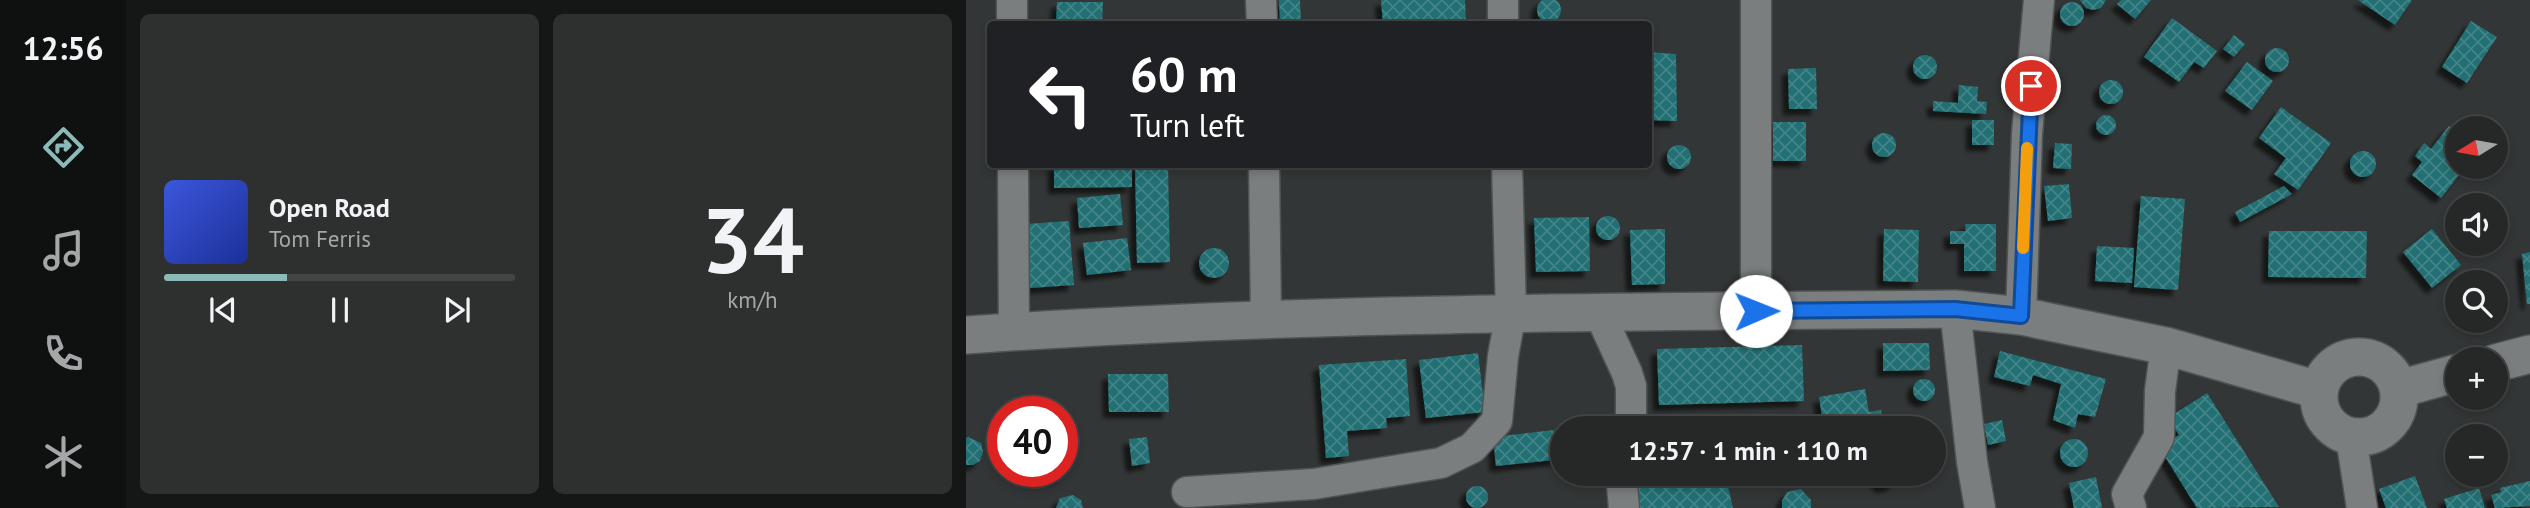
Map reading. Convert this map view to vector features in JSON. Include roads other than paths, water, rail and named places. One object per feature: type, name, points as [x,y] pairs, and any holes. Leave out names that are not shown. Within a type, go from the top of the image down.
[{"type":"street","points":[[1012,0],[1012,21]]},
{"type":"street","points":[[1261,0],[1262,21]]},
{"type":"street","points":[[1503,0],[1503,21]]},
{"type":"street","points":[[1756,0],[1756,311]]},
{"type":"street","points":[[2021,316],[2027,134],[2039,0]]},
{"type":"street","points":[[1013,168],[1014,332]]},
{"type":"street","points":[[1264,168],[1266,319]]},
{"type":"street","points":[[1187,492],[1327,482],[1441,463],[1472,448],[1497,421],[1503,356],[1511,313],[1507,168]]},
{"type":"street","points":[[1955,309],[1972,462],[1980,508]]},
{"type":"street","points":[[966,335],[1266,319],[1511,313],[1955,309],[2021,316],[2166,346],[2318,390]]},
{"type":"street","points":[[1599,312],[1627,373],[1631,386],[1631,416]]},
{"type":"street","points":[[2131,508],[2127,494],[2159,437],[2160,391],[2166,346]]},
{"type":"street","points":[[2508,360],[2530,354]]},
{"type":"street","points":[[2351,357],[2366,357],[2381,363],[2392,374],[2399,389],[2399,405],[2393,419],[2381,431],[2367,437],[2351,437],[2337,431],[2325,420],[2319,405],[2318,390],[2325,375],[2336,363],[2351,357]]},
{"type":"street","points":[[2399,389],[2445,376]]},
{"type":"street","points":[[2351,437],[2362,508]]},
{"type":"street","points":[[1622,486],[1624,508]]}]
